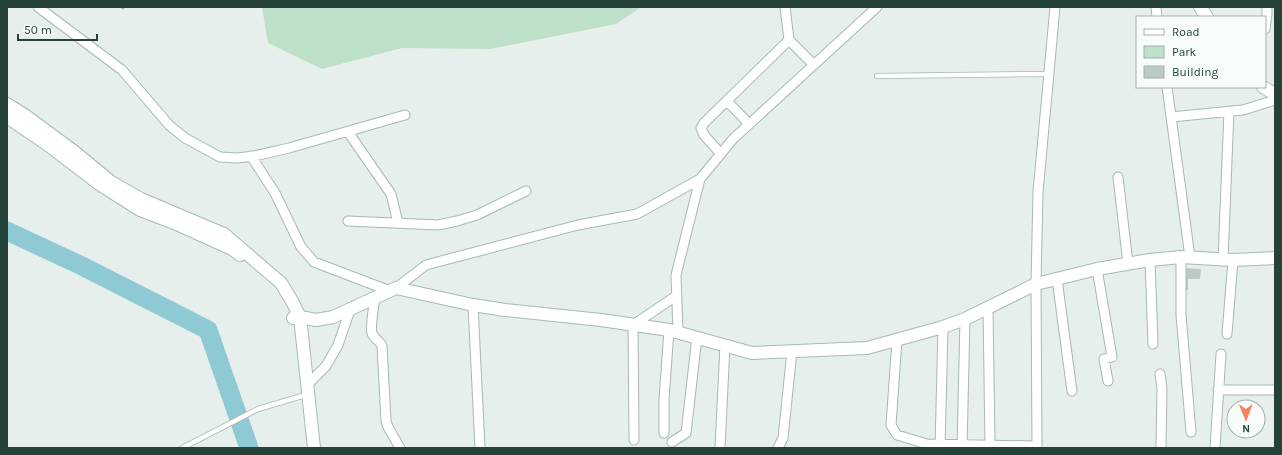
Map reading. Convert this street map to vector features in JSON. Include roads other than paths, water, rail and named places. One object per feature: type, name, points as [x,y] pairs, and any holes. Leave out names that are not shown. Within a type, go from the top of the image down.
[{"type":"street","points":[[38,7],[122,70],[169,125],[185,138],[220,157],[237,158],[289,148],[405,115]]},
{"type":"street","points":[[784,7],[789,40],[814,66]]},
{"type":"street","points":[[297,317],[316,320],[333,317],[393,290],[426,265],[578,225],[637,214],[700,179],[733,139],[877,7]]},
{"type":"street","points":[[897,340],[891,425],[897,435],[927,446],[990,445],[1037,447],[1036,284],[1038,192],[1055,7]]},
{"type":"street","points":[[1200,7],[1206,16]]},
{"type":"street","points":[[1266,22],[1267,7]]},
{"type":"street","points":[[721,154],[704,135],[701,128],[704,123],[789,40]]},
{"type":"street","points":[[1167,88],[1186,257],[1181,315],[1191,432]]},
{"type":"street","points":[[1265,88],[1275,94]]},
{"type":"street","points":[[1171,117],[1244,110],[1275,100]]},
{"type":"street","points":[[727,101],[749,124]]},
{"type":"street","points":[[7,104],[26,116],[76,153],[110,182],[141,205]]},
{"type":"street","points":[[1228,334],[1229,111]]},
{"type":"street","points":[[7,117],[48,145],[99,184],[141,205],[179,220],[232,249],[258,268],[282,294],[297,317],[308,384],[314,448]]},
{"type":"street","points":[[348,132],[391,194],[398,223]]},
{"type":"street","points":[[251,156],[275,193],[301,247],[314,262],[393,290],[505,310],[601,320],[673,331],[752,353],[867,348],[943,327],[965,319],[1036,284],[1097,269],[1150,260],[1186,257],[1228,259],[1275,258]]},
{"type":"street","points":[[1118,177],[1128,264]]},
{"type":"street","points":[[664,432],[664,399],[673,331],[676,275],[700,179]]},
{"type":"street","points":[[348,221],[438,225],[477,215],[526,191]]},
{"type":"street","points":[[1150,260],[1153,344]]},
{"type":"street","points":[[1097,269],[1112,357],[1104,359],[1108,381]]},
{"type":"street","points":[[1057,279],[1072,390]]},
{"type":"street","points":[[633,325],[676,296]]},
{"type":"street","points":[[375,297],[372,331],[374,337],[380,341],[382,346],[386,421],[400,448]]},
{"type":"street","points":[[473,305],[480,448]]},
{"type":"street","points":[[988,308],[990,445]]},
{"type":"street","points":[[308,384],[329,361],[338,345],[350,310]]},
{"type":"street","points":[[297,317],[306,448]]},
{"type":"street","points":[[962,446],[965,319]]},
{"type":"street","points":[[633,325],[634,440]]},
{"type":"street","points":[[940,446],[943,327]]},
{"type":"street","points":[[672,442],[686,433],[697,337]]},
{"type":"street","points":[[720,448],[725,345]]},
{"type":"street","points":[[778,448],[783,438],[792,351]]},
{"type":"street","points":[[1215,448],[1220,354]]},
{"type":"street","points":[[1160,374],[1162,388],[1161,448]]},
{"type":"street","points":[[1218,390],[1275,390]]},
{"type":"lane","points":[[877,76],[1048,74]]},
{"type":"lane","points":[[182,448],[258,409],[302,396]]},
{"type":"waterway","points":[[7,231],[82,266],[208,330],[249,448]]}]
